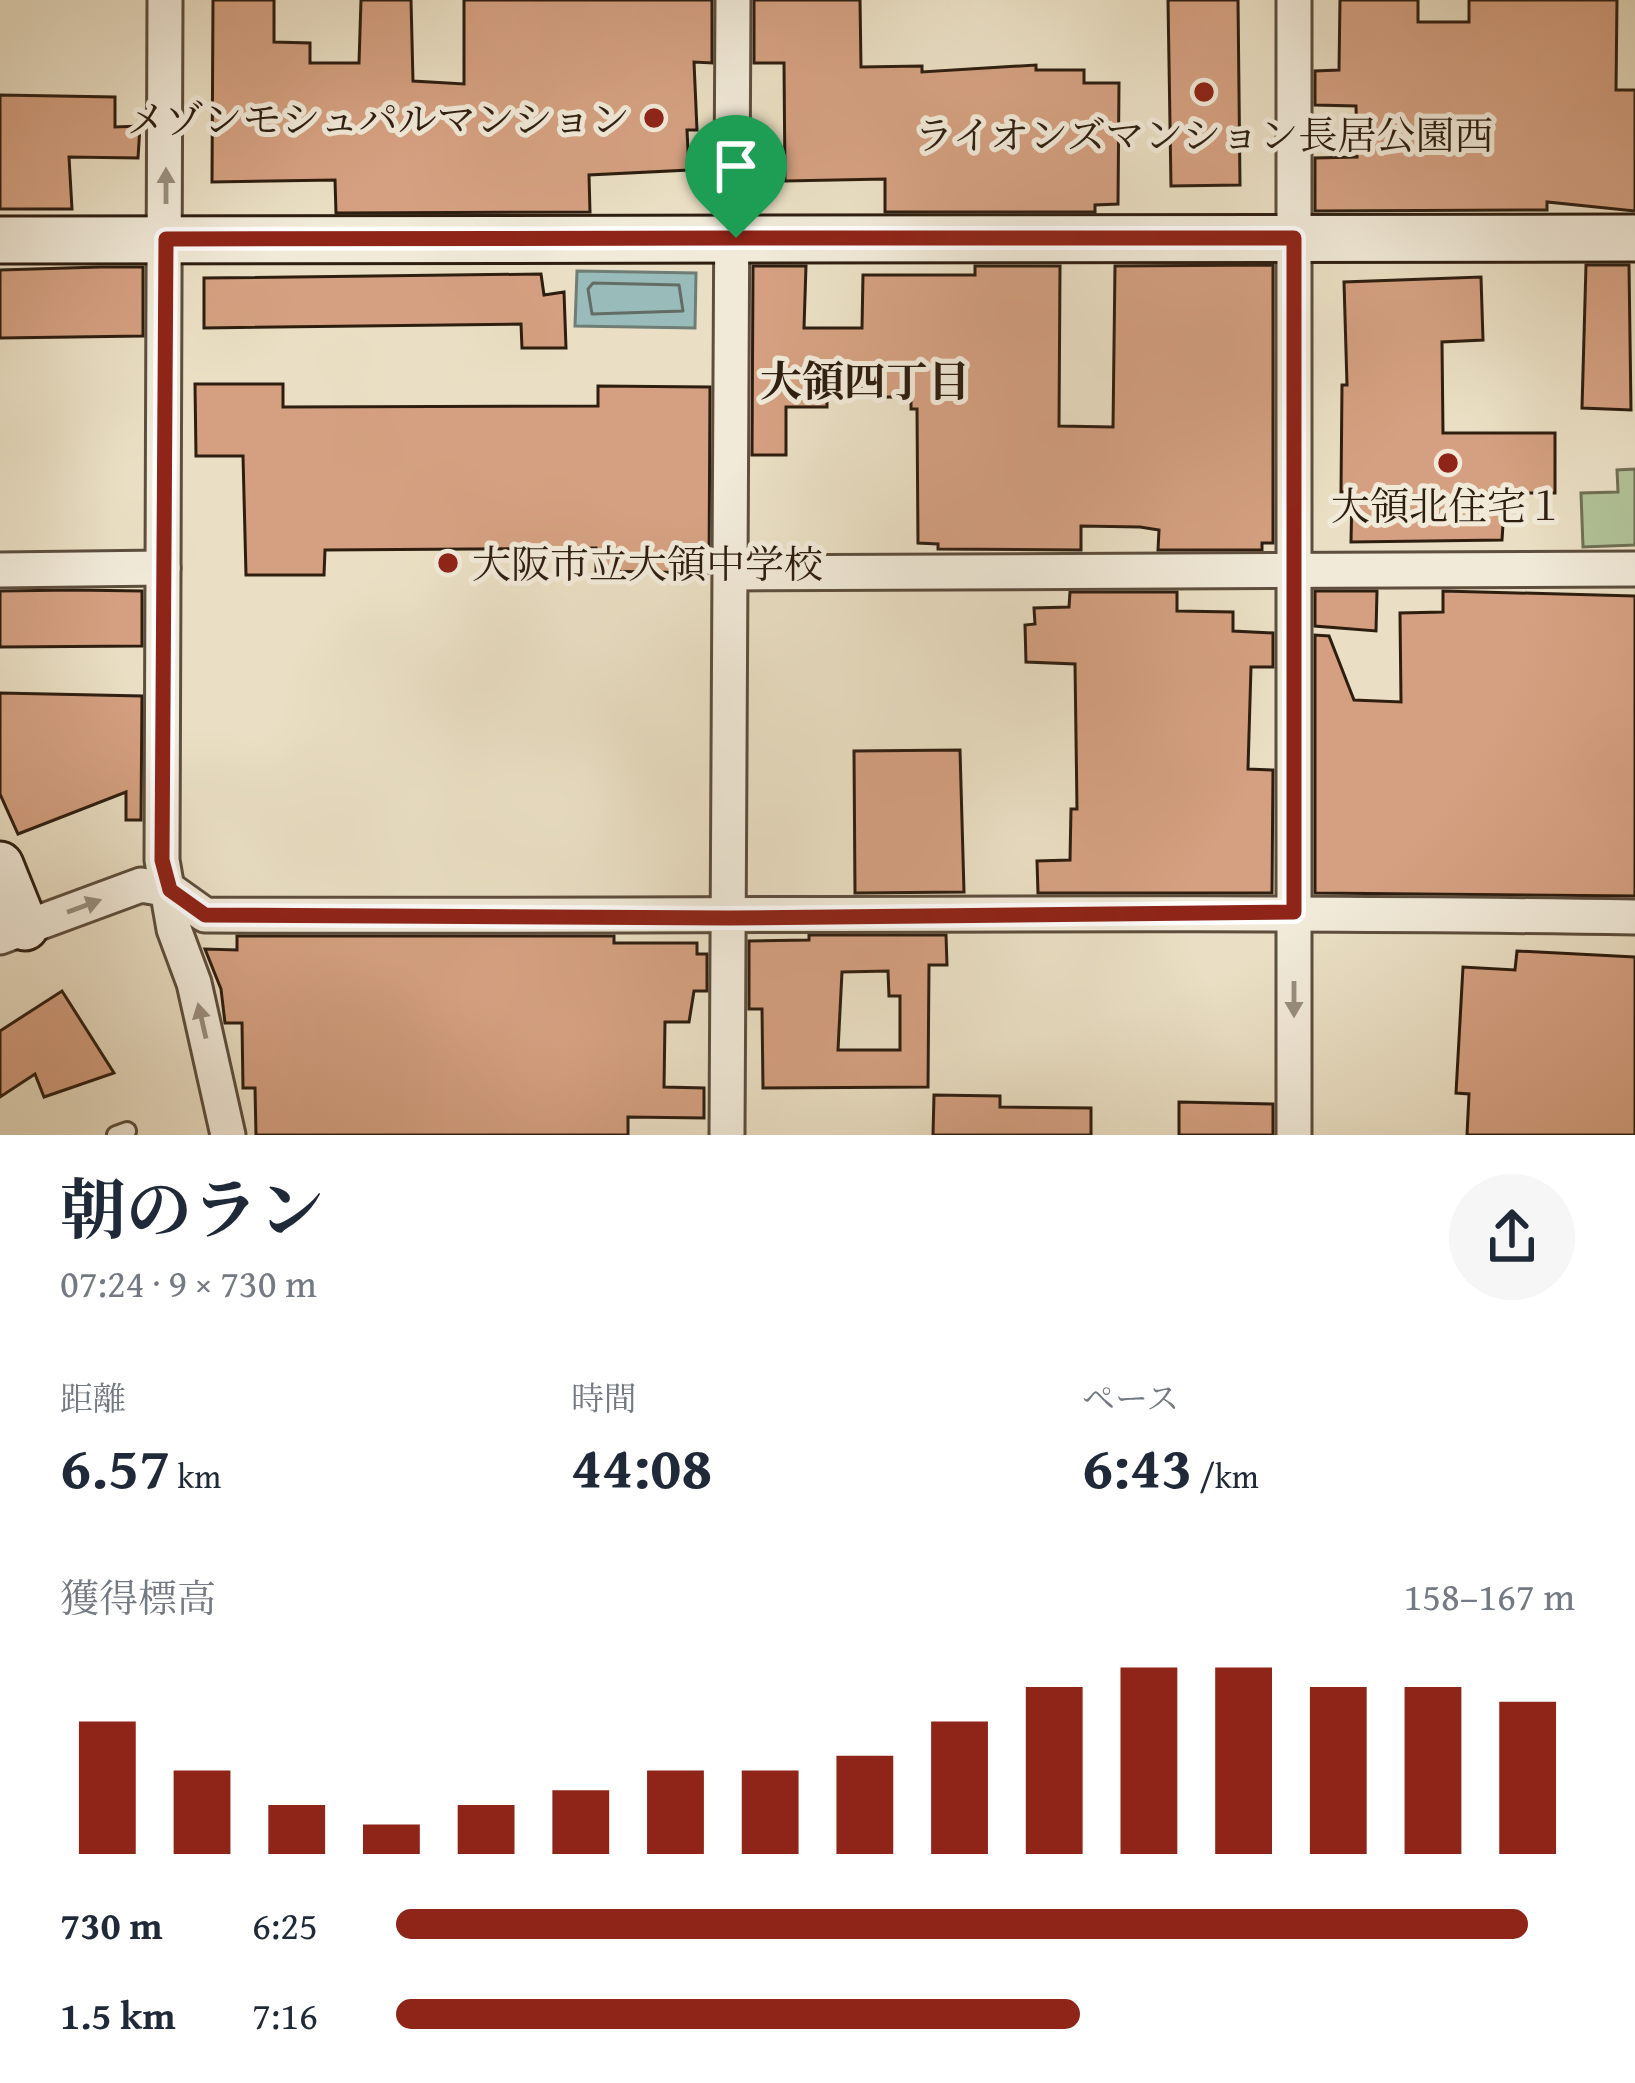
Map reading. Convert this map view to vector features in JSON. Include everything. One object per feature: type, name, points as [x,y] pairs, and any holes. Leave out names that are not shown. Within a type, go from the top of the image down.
[{"type":"street","points":[[165,0],[162,860],[174,929],[194,983],[228,1135]]},
{"type":"street","points":[[727,1135],[734,0]]},
{"type":"street","points":[[1294,0],[1294,1135]]},
{"type":"street","points":[[0,240],[1635,238]]},
{"type":"street","points":[[0,570],[163,568]]},
{"type":"street","points":[[732,572],[1635,569]]},
{"type":"street","points":[[0,865],[13,932],[141,885],[170,890],[205,915],[729,918],[1294,912],[1635,917]]},
{"type":"green space","points":[[1635,469],[1635,545],[1583,547],[1581,493],[1618,492],[1617,470]]},
{"type":"water","points":[[577,271],[696,273],[695,328],[575,326]]},
{"type":"building","points":[[213,0],[274,0],[274,42],[310,43],[310,63],[359,63],[361,0],[411,0],[413,81],[464,84],[464,0],[712,0],[712,63],[694,62],[697,130],[687,130],[689,170],[589,175],[590,212],[336,213],[335,180],[212,182]]},
{"type":"building","points":[[754,0],[860,0],[861,67],[922,66],[922,72],[1036,65],[1036,70],[1084,70],[1084,83],[1119,83],[1118,204],[1095,205],[1095,212],[885,212],[885,179],[785,181],[784,63],[754,63]]},
{"type":"building","name":"ライオンズマンション長居公園西","points":[[1168,0],[1238,0],[1240,185],[1171,186]]},
{"type":"building","points":[[1340,0],[1418,0],[1418,22],[1469,22],[1469,0],[1617,0],[1616,90],[1635,90],[1635,211],[1547,202],[1547,210],[1315,211],[1315,158],[1357,157],[1356,106],[1315,105],[1315,71],[1339,70]]},
{"type":"building","points":[[0,95],[115,97],[115,127],[140,126],[138,158],[69,157],[72,209],[0,209]]},
{"type":"building","points":[[1273,265],[1273,543],[1262,543],[1262,550],[1158,550],[1159,530],[1140,527],[1081,526],[1081,550],[938,549],[938,544],[918,543],[917,409],[911,409],[911,397],[877,397],[876,387],[827,384],[827,407],[786,407],[786,455],[752,455],[753,266],[806,266],[804,328],[862,328],[863,275],[975,275],[975,266],[1060,266],[1059,426],[1113,427],[1115,266]]},
{"type":"building","points":[[1586,265],[1629,265],[1631,410],[1582,408]]},
{"type":"building","points":[[143,267],[143,336],[0,338],[0,270]]},
{"type":"building","points":[[541,274],[544,295],[564,292],[566,348],[522,348],[521,324],[204,328],[204,278]]},
{"type":"building","points":[[1481,277],[1483,340],[1442,342],[1443,433],[1555,433],[1555,493],[1505,493],[1502,540],[1351,542],[1352,492],[1341,492],[1342,385],[1347,385],[1344,282]]},
{"type":"building","points":[[195,384],[283,384],[283,407],[598,406],[598,386],[710,387],[709,573],[596,571],[596,548],[325,550],[324,575],[246,575],[243,456],[196,456]]},
{"type":"building","points":[[0,591],[142,591],[142,646],[0,647]]},
{"type":"building","points":[[1315,591],[1377,591],[1376,631],[1315,626]]},
{"type":"building","points":[[1443,591],[1635,596],[1635,896],[1315,893],[1315,635],[1329,636],[1354,700],[1401,702],[1400,613],[1443,612]]},
{"type":"building","points":[[1070,592],[1177,592],[1177,611],[1233,612],[1233,631],[1273,633],[1273,667],[1251,667],[1248,769],[1273,770],[1272,893],[1038,893],[1037,861],[1070,860],[1071,809],[1077,809],[1075,664],[1026,662],[1025,625],[1035,624],[1034,608],[1069,607]]},
{"type":"building","points":[[0,693],[142,696],[141,820],[126,820],[126,792],[18,834],[0,794]]},
{"type":"building","points":[[960,750],[964,892],[855,893],[854,751]]},
{"type":"building","points":[[809,935],[946,935],[947,965],[929,965],[928,1087],[763,1088],[762,1009],[749,1009],[749,941],[809,940]],"holes":[[[888,971],[889,996],[900,996],[900,1050],[838,1050],[842,972]]]},
{"type":"building","points":[[237,936],[614,936],[614,943],[697,943],[697,954],[707,954],[707,991],[694,991],[689,1022],[665,1022],[664,1087],[704,1088],[704,1118],[628,1117],[628,1135],[256,1135],[255,1088],[243,1088],[242,1023],[225,1023],[221,989],[205,949],[237,950]]},
{"type":"building","points":[[1517,951],[1635,957],[1635,1135],[1467,1135],[1469,1094],[1456,1093],[1463,967],[1515,970]]},
{"type":"building","points":[[62,991],[114,1073],[44,1097],[35,1074],[0,1097],[0,1031]]},
{"type":"building","points":[[934,1095],[1000,1096],[1000,1107],[1091,1108],[1091,1135],[933,1135]]},
{"type":"building","points":[[1179,1102],[1273,1104],[1273,1135],[1179,1135]]},
{"type":"place","name":"ライオンズマンション長居公園西","points":[[1204,92]]},
{"type":"place","name":"メゾンモシュパルマンション","points":[[654,118]]},
{"type":"place","name":"大領北住宅１","points":[[1448,463]]},
{"type":"place","name":"大阪市立大領中学校","points":[[448,563]]},
{"type":"district","name":"大領四丁目","points":[[865,380]]},
{"type":"route","points":[[736,238],[1294,238],[1294,912],[729,918],[205,915],[170,890],[162,860],[166,239],[736,238]]}]
